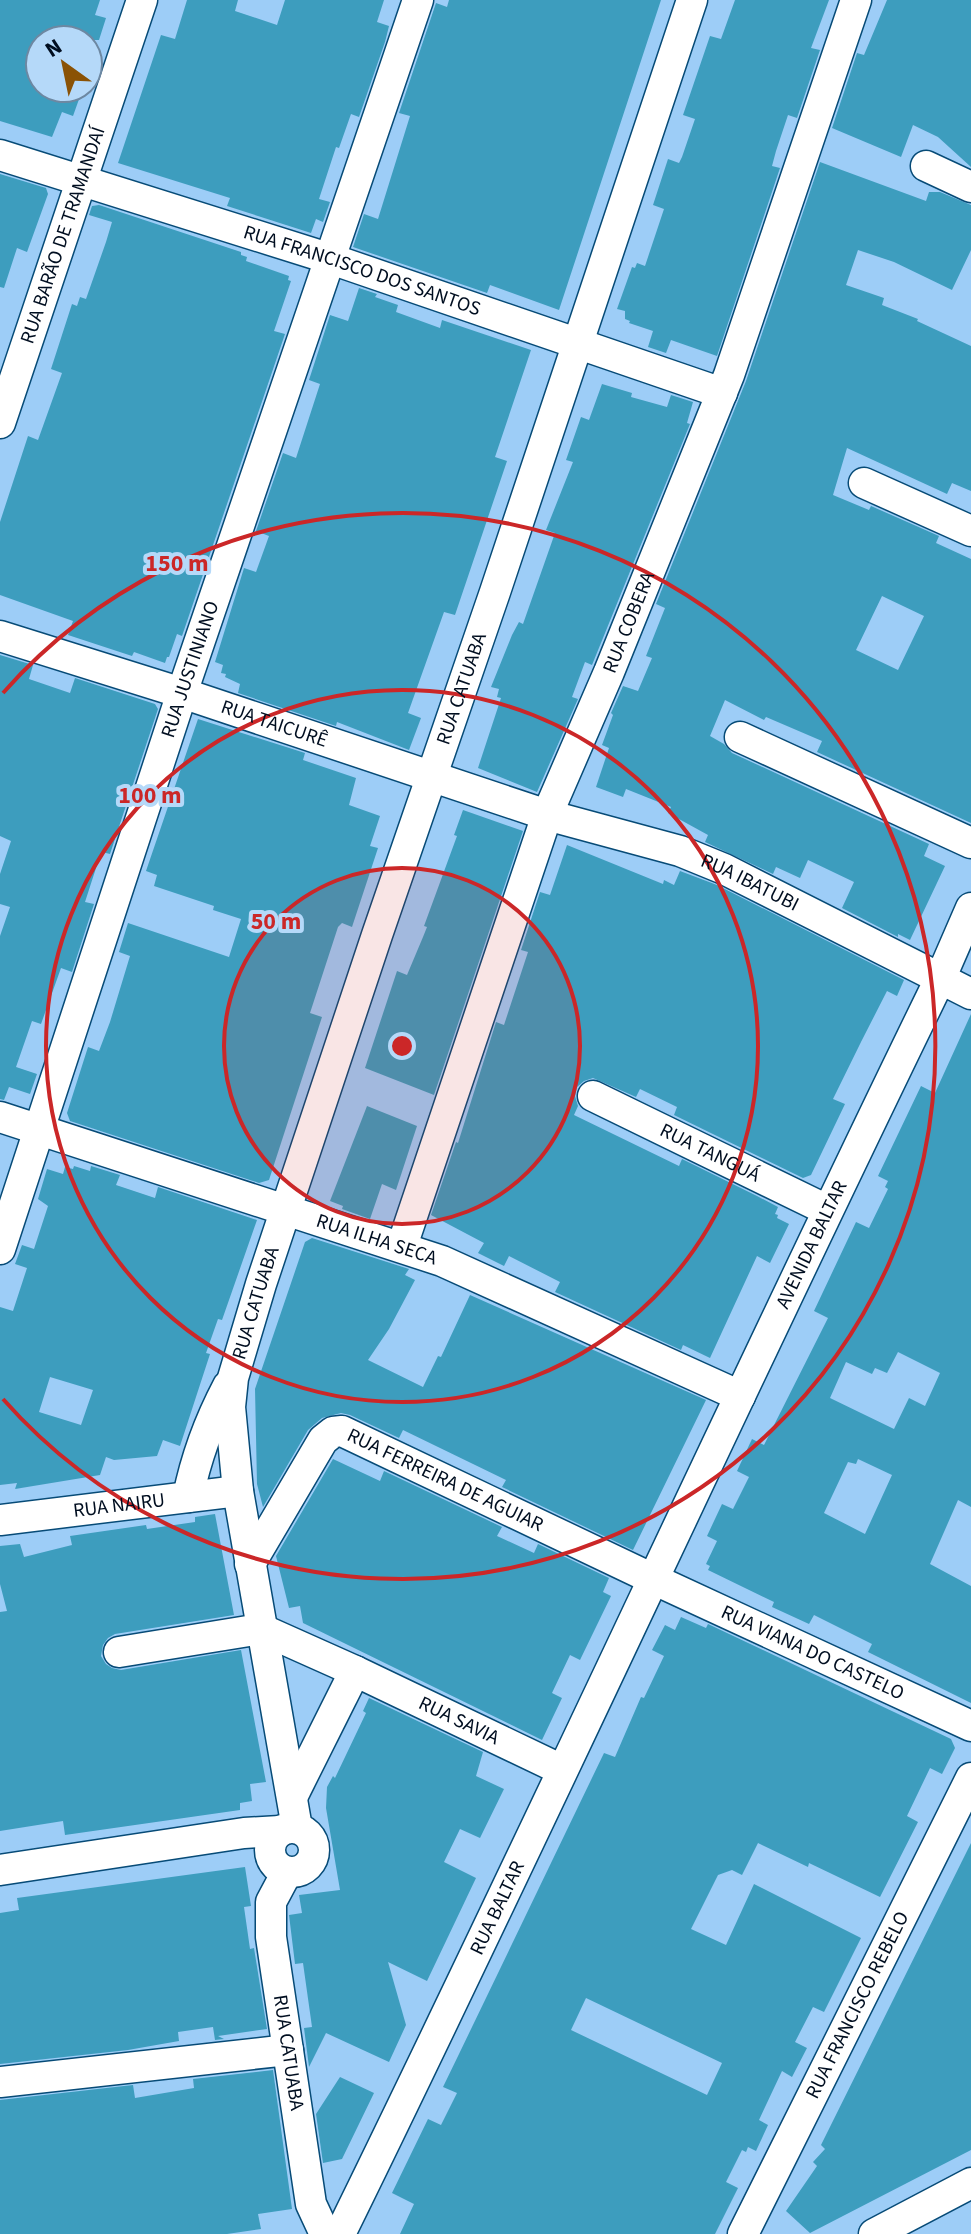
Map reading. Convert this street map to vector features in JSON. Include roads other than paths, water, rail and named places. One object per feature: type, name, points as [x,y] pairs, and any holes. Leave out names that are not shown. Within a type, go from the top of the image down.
[{"type":"street","name":"RUA BARÃO DE TRAMANDAÍ","points":[[0,423],[142,0]]},
{"type":"street","name":"RUA JUSTINIANO","points":[[0,1249],[182,693],[418,0]]},
{"type":"street","name":"RUA CATUABA","points":[[289,1830],[293,1795],[238,1491],[230,1407],[233,1378],[261,1284],[692,0]]},
{"type":"street","name":"RUA COBERA","points":[[402,1246],[547,815],[609,672],[722,393],[856,0]]},
{"type":"street","name":"RUA FRANCISCO DOS SANTOS","points":[[0,155],[331,259],[722,393]]},
{"type":"street","points":[[926,166],[971,187]]},
{"type":"street","points":[[864,483],[971,531]]},
{"type":"street","name":"RUA TAICURÊ","points":[[0,636],[182,693],[547,815]]},
{"type":"street","points":[[740,737],[971,843]]},
{"type":"street","name":"RUA IBATUBI","points":[[547,815],[652,842],[724,869],[971,994]]},
{"type":"street","name":"AVENIDA BALTAR","points":[[653,1579],[941,977],[971,908]]},
{"type":"street","name":"RUA TANGUÁ","points":[[593,1096],[827,1210]]},
{"type":"street","name":"RUA ILHA SECA","points":[[0,1117],[402,1246],[491,1281],[740,1396]]},
{"type":"street","name":"RUA CATUABA","points":[[188,1497],[194,1467],[211,1418],[233,1378]]},
{"type":"street","name":"RUA FERREIRA DE AGUIAR","points":[[250,1564],[323,1440],[333,1432],[342,1431],[653,1579]]},
{"type":"street","name":"RUA NAIRU","points":[[0,1520],[238,1491]]},
{"type":"street","name":"RUA VIANA DO CASTELO","points":[[653,1579],[971,1726]]},
{"type":"street","name":"RUA BALTAR","points":[[340,2234],[446,2018],[653,1579]]},
{"type":"street","points":[[119,1652],[261,1629]]},
{"type":"street","name":"RUA SAVIA","points":[[261,1629],[562,1770]]},
{"type":"street","points":[[293,1795],[355,1671]]},
{"type":"street","name":"RUA FRANCISCO REBELO","points":[[743,2234],[971,1778]]},
{"type":"street","points":[[280,1867],[270,1849],[275,1836],[289,1830]]},
{"type":"street","points":[[0,1870],[257,1831],[289,1830],[311,1838],[314,1855],[304,1869],[280,1867],[216,1839]]},
{"type":"street","name":"RUA CATUABA","points":[[280,1867],[269,1918],[311,2204],[325,2234]]},
{"type":"street","points":[[0,2082],[288,2050]]},
{"type":"street","points":[[874,2234],[971,2183]]}]
